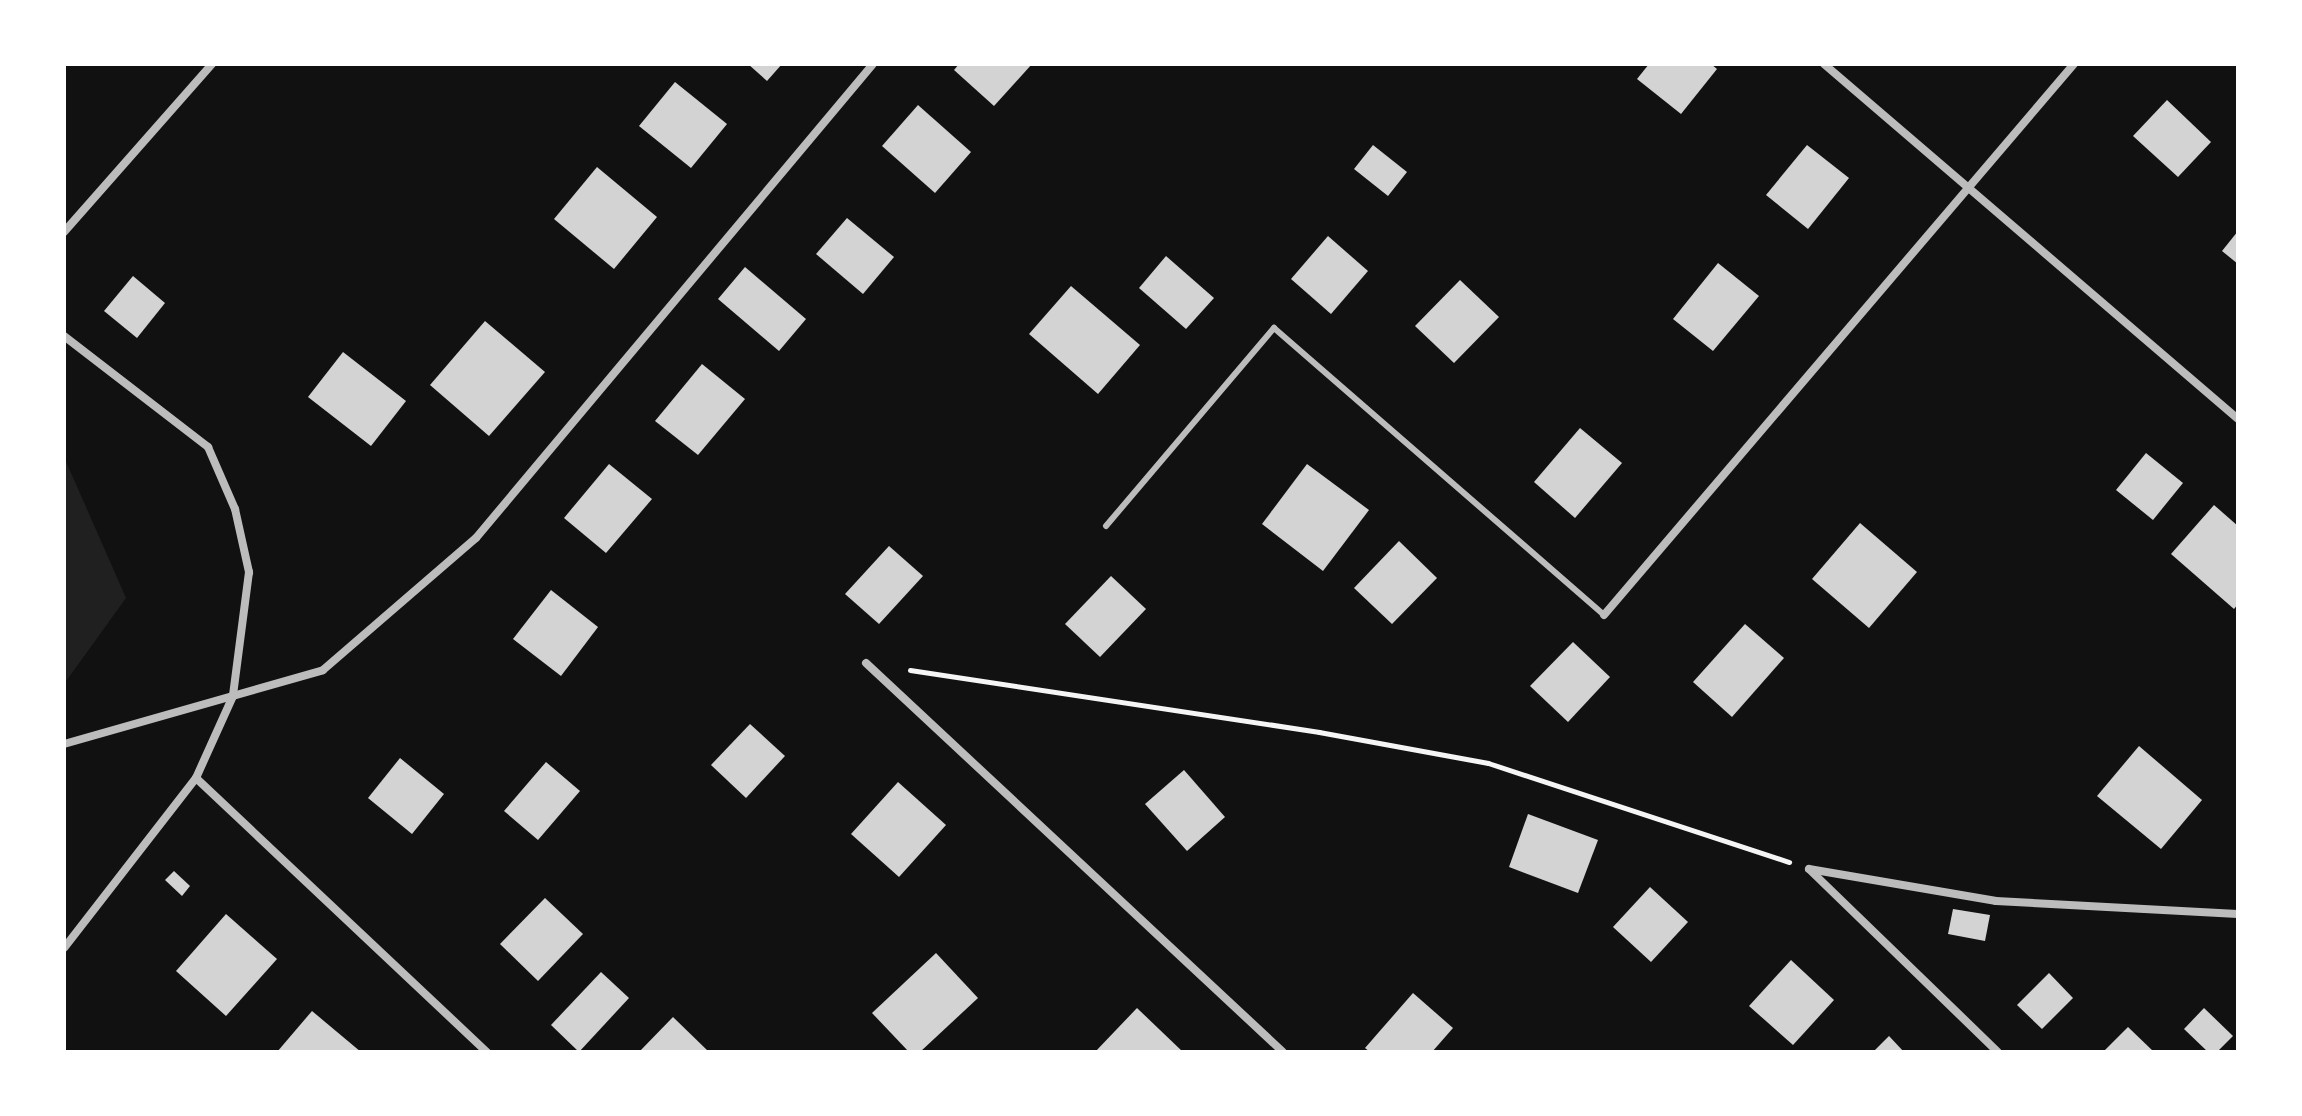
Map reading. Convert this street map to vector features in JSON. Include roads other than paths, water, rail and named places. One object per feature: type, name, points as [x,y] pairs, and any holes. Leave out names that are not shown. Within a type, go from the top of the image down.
[{"type":"street","points":[[64,232],[212,64]]},
{"type":"street","points":[[64,744],[323,670],[476,538],[873,64]]},
{"type":"street","points":[[1824,64],[1971,185],[2238,419]]},
{"type":"street","points":[[1604,615],[2074,64]]},
{"type":"street","points":[[64,336],[208,447],[235,509],[249,572],[233,696],[196,778],[64,948]]},
{"type":"street","points":[[866,663],[1283,1052]]},
{"type":"street","points":[[196,778],[487,1052]]},
{"type":"street","points":[[1998,1052],[1809,869],[1996,901],[2238,914]]},
{"type":"lane","points":[[1106,526],[1274,328],[1604,615]]}]
